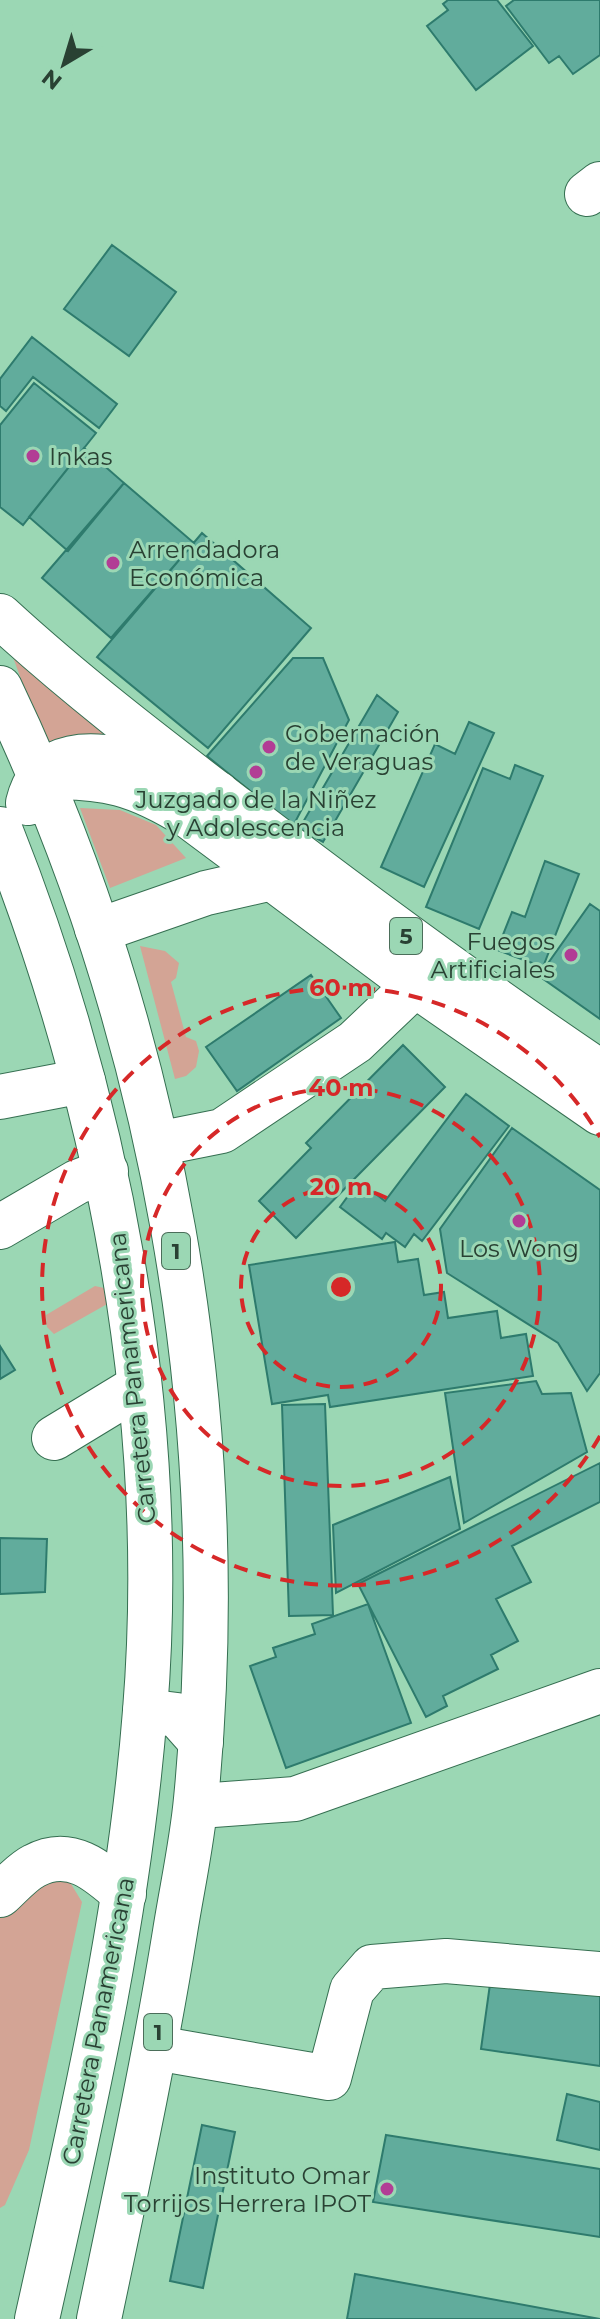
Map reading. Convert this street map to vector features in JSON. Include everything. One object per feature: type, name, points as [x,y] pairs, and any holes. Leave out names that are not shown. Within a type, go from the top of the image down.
[{"type":"main road","name":"5","points":[[0,616],[93,698],[217,793],[438,960],[600,1072]]},
{"type":"main road","name":"1","points":[[0,688],[40,778],[97,929],[133,1044],[157,1144],[182,1284],[203,1455],[207,1572],[205,1683],[196,1803],[156,2048],[99,2319]]},
{"type":"main road","points":[[0,750],[40,778]]},
{"type":"main road","points":[[52,975],[49,913],[28,817],[30,797],[40,778],[52,768],[72,759],[109,757],[139,762],[217,793]]},
{"type":"main road","name":"5","points":[[40,778],[78,776],[109,780],[158,797],[190,817],[415,985],[600,1113]]},
{"type":"main road","name":"Carretera Panamericana","points":[[0,829],[52,975],[106,1171],[127,1293],[138,1387],[146,1464],[151,1586],[145,1711],[110,1882],[91,2079],[37,2319]]},
{"type":"main road","points":[[97,929],[206,893],[272,878]]},
{"type":"main road","points":[[157,1144],[222,1131],[355,1042],[415,985]]},
{"type":"main road","points":[[0,1097],[83,1081]]},
{"type":"main road","points":[[0,1227],[77,1182],[106,1171],[129,1182],[140,1204],[176,1382],[203,1455]]},
{"type":"main road","points":[[54,1438],[138,1387]]},
{"type":"main road","points":[[196,1803],[213,1805],[295,1799],[600,1691]]},
{"type":"main road","points":[[145,1711],[177,1715],[201,1742]]},
{"type":"main road","points":[[0,1895],[32,1866],[57,1858],[110,1882]]},
{"type":"main road","points":[[156,2048],[329,2078],[352,1990],[372,1967],[446,1961],[600,1974]]},
{"type":"shaded area","points":[[10,649],[108,734],[44,742]]},
{"type":"shaded area","points":[[80,808],[120,810],[156,825],[186,858],[110,888]]},
{"type":"shaded area","points":[[140,946],[165,951],[179,963],[176,978],[171,982],[186,1037],[196,1041],[199,1051],[196,1067],[186,1076],[175,1079]]},
{"type":"shaded area","points":[[95,1286],[104,1288],[109,1303],[54,1334],[47,1327],[46,1315]]},
{"type":"shaded area","points":[[65,1874],[82,1902],[29,2150],[5,2205],[0,2208],[0,1906]]},
{"type":"building","points":[[448,0],[497,0],[533,46],[476,90],[427,26],[448,10],[443,4]]},
{"type":"building","points":[[514,0],[600,0],[600,55],[573,74],[559,56],[549,63],[506,6]]},
{"type":"building","points":[[112,245],[176,292],[129,356],[64,309]]},
{"type":"building","points":[[32,337],[117,404],[99,428],[33,377],[6,411],[0,406],[0,379]]},
{"type":"building","points":[[34,383],[96,433],[23,525],[0,507],[0,425]]},
{"type":"building","points":[[84,448],[124,483],[68,551],[29,517]]},
{"type":"building","points":[[124,483],[194,543],[111,638],[42,578]]},
{"type":"building","points":[[202,533],[311,628],[208,748],[97,657]]},
{"type":"building","points":[[293,658],[323,658],[349,720],[293,826],[207,756]]},
{"type":"building","points":[[377,695],[398,712],[323,842],[299,829]]},
{"type":"building","points":[[469,722],[494,733],[424,887],[381,867],[435,744],[455,754]]},
{"type":"building","points":[[515,765],[543,776],[479,929],[426,907],[483,768],[510,779]]},
{"type":"building","points":[[545,861],[579,874],[543,967],[497,950],[512,912],[525,917]]},
{"type":"building","points":[[590,904],[600,911],[600,1019],[539,976]]},
{"type":"building","points":[[311,975],[341,1018],[237,1091],[206,1047]]},
{"type":"building","points":[[403,1045],[445,1087],[296,1238],[259,1201],[311,1148],[306,1143]]},
{"type":"building","points":[[466,1094],[509,1126],[422,1241],[414,1234],[405,1247],[386,1233],[382,1239],[340,1207],[359,1181],[385,1201]]},
{"type":"building","points":[[512,1128],[600,1190],[600,1373],[587,1391],[558,1343],[447,1273],[440,1229]]},
{"type":"building","points":[[395,1242],[398,1262],[418,1259],[424,1295],[444,1292],[448,1318],[497,1311],[501,1338],[526,1334],[533,1376],[330,1407],[328,1395],[272,1404],[249,1265]]},
{"type":"building","points":[[0,1346],[15,1370],[0,1379]]},
{"type":"building","points":[[536,1381],[542,1394],[571,1393],[587,1452],[464,1523],[445,1393]]},
{"type":"building","points":[[325,1404],[333,1615],[289,1616],[282,1405]]},
{"type":"building","points":[[600,1463],[600,1502],[512,1546],[531,1582],[496,1599],[518,1641],[491,1655],[498,1669],[443,1696],[447,1706],[426,1717],[358,1584]]},
{"type":"building","points":[[450,1477],[460,1529],[336,1593],[333,1525]]},
{"type":"building","points":[[0,1538],[47,1539],[45,1592],[0,1594]]},
{"type":"building","points":[[368,1604],[411,1723],[286,1768],[250,1666],[276,1657],[273,1648],[315,1634],[312,1624]]},
{"type":"building","points":[[491,1977],[600,1992],[600,2066],[481,2049]]},
{"type":"building","points":[[567,2094],[600,2102],[600,2150],[557,2140]]},
{"type":"building","points":[[202,2125],[235,2132],[203,2288],[170,2281]]},
{"type":"building","points":[[386,2135],[600,2169],[600,2237],[373,2202]]},
{"type":"building","points":[[355,2274],[600,2319],[347,2319]]},
{"type":"place","name":"Inkas","points":[[33,456]]},
{"type":"place","name":"Arrendadora Económica","points":[[113,563]]},
{"type":"place","name":"Gobernación de Veraguas","points":[[269,747]]},
{"type":"place","name":"Juzgado de la Niñez y Adolescencia","points":[[256,772]]},
{"type":"place","name":"Fuegos Artificiales","points":[[571,955]]},
{"type":"place","name":"Los Wong","points":[[519,1221]]},
{"type":"place","name":"Instituto Omar Torrijos Herrera IPOT","points":[[387,2189]]}]
